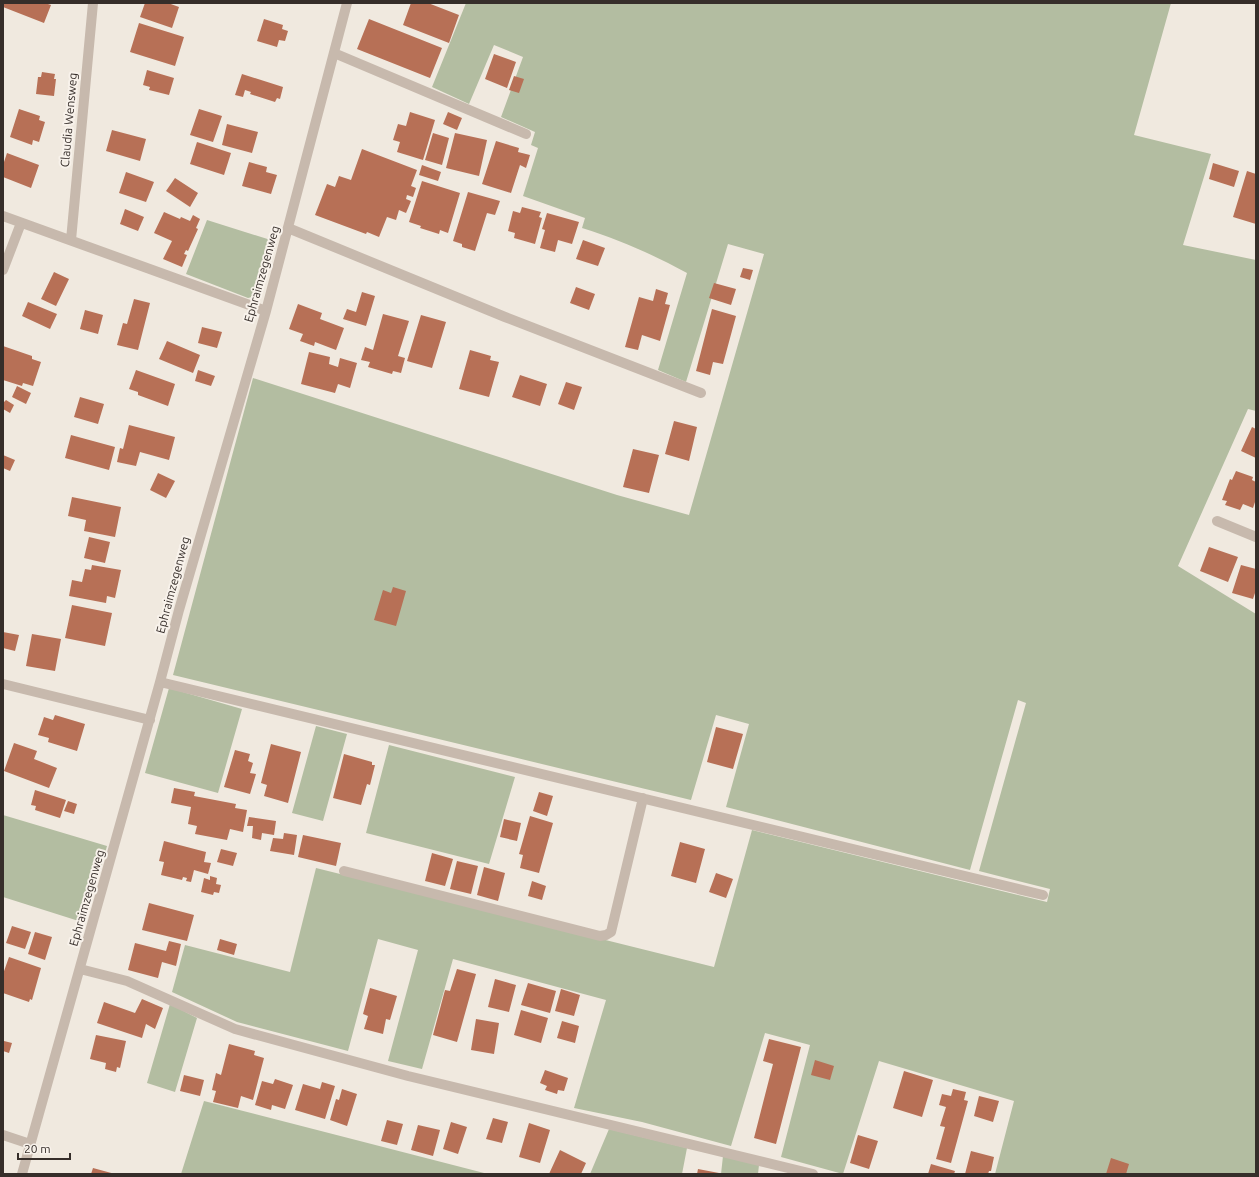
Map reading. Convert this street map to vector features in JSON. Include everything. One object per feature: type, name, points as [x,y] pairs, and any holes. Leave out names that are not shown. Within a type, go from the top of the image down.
[{"type":"street","name":"Claudia Wensweg","points":[[71,240],[92,3]]},
{"type":"street","name":"Ephraimzegenweg","points":[[22,1174],[150,720],[185,588],[266,312],[347,3]]},
{"type":"street","points":[[334,53],[526,134]]},
{"type":"street","points":[[3,216],[266,312]]},
{"type":"street","points":[[3,270],[21,223]]},
{"type":"street","points":[[288,228],[505,317],[701,393]]},
{"type":"street","points":[[1217,521],[1256,537]]},
{"type":"street","points":[[160,682],[1043,895]]},
{"type":"street","points":[[3,684],[150,720]]},
{"type":"street","points":[[344,871],[592,934],[606,936],[611,932],[643,798]]},
{"type":"street","points":[[80,969],[127,981],[235,1029],[408,1076],[813,1174]]},
{"type":"street","points":[[3,1135],[30,1144]]},
{"type":"green space","points":[[466,3],[1171,3],[1134,135],[1211,154],[1183,245],[1256,260],[1256,411],[1248,409],[1178,566],[1256,614],[1256,1174],[995,1174],[1014,1101],[879,1061],[843,1174],[781,1157],[810,1045],[765,1033],[731,1146],[642,1122],[574,1108],[606,1000],[453,959],[422,1069],[388,1061],[418,950],[378,939],[348,1051],[237,1022],[172,992],[185,945],[290,972],[316,868],[714,967],[752,830],[1047,902],[1050,889],[979,871],[1026,703],[1018,700],[970,870],[726,807],[749,724],[716,715],[691,800],[173,675],[253,378],[617,495],[689,515],[764,254],[728,244],[686,382],[658,370],[687,273],[636,248],[610,237],[582,228],[585,218],[523,196],[538,148],[531,145],[535,132],[501,117],[523,57],[494,45],[469,104],[432,87]]},
{"type":"green space","points":[[207,220],[277,242],[260,295],[248,298],[186,274]]},
{"type":"green space","points":[[169,688],[242,709],[218,793],[145,773]]},
{"type":"green space","points":[[316,726],[347,734],[323,821],[292,813]]},
{"type":"green space","points":[[389,745],[515,777],[489,864],[366,833]]},
{"type":"green space","points":[[3,815],[107,846],[85,923],[3,897]]},
{"type":"green space","points":[[170,1004],[197,1018],[175,1092],[147,1083]]},
{"type":"green space","points":[[204,1101],[488,1174],[181,1174]]},
{"type":"green space","points":[[609,1129],[687,1148],[682,1174],[590,1174]]},
{"type":"green space","points":[[723,1156],[759,1165],[758,1174],[721,1174]]},
{"type":"building","points":[[3,3],[45,3],[51,5],[44,23],[3,7]]},
{"type":"building","points":[[145,3],[168,3],[179,7],[172,28],[140,17]]},
{"type":"building","points":[[411,3],[428,3],[459,15],[449,43],[403,25]]},
{"type":"building","points":[[264,19],[283,25],[282,29],[288,31],[285,41],[279,40],[277,47],[257,41]]},
{"type":"building","points":[[369,19],[442,48],[430,78],[357,49]]},
{"type":"building","points":[[139,23],[184,37],[175,66],[130,52]]},
{"type":"building","points":[[494,54],[516,62],[507,88],[485,79]]},
{"type":"building","points":[[147,70],[174,78],[169,95],[149,90],[150,87],[143,85]]},
{"type":"building","points":[[42,72],[55,74],[54,79],[56,79],[54,96],[36,94],[38,77],[41,77]]},
{"type":"building","points":[[242,74],[283,87],[280,99],[277,98],[275,102],[250,94],[251,92],[245,90],[243,97],[235,95]]},
{"type":"building","points":[[514,76],[524,79],[519,93],[509,90]]},
{"type":"building","points":[[19,109],[40,116],[39,120],[45,122],[39,142],[33,140],[32,145],[10,137]]},
{"type":"building","points":[[199,109],[222,116],[213,142],[190,135]]},
{"type":"building","points":[[410,112],[435,120],[423,160],[397,152],[400,142],[393,140],[398,124],[406,126]]},
{"type":"building","points":[[448,112],[462,118],[457,130],[443,124]]},
{"type":"building","points":[[227,124],[258,132],[252,153],[222,145]]},
{"type":"building","points":[[112,130],[146,139],[140,161],[106,151]]},
{"type":"building","points":[[433,133],[449,138],[442,165],[425,160]]},
{"type":"building","points":[[455,133],[487,140],[479,176],[446,168]]},
{"type":"building","points":[[496,141],[519,148],[518,152],[530,155],[526,168],[520,165],[511,193],[482,184]]},
{"type":"building","points":[[197,142],[231,153],[224,175],[190,164]]},
{"type":"building","points":[[362,149],[417,170],[411,186],[416,188],[413,197],[407,195],[406,199],[411,201],[406,213],[399,210],[396,220],[387,217],[379,237],[367,232],[366,234],[315,215],[327,184],[335,187],[339,176],[351,180]]},
{"type":"building","points":[[7,153],[39,165],[31,188],[3,177],[3,165]]},
{"type":"building","points":[[249,162],[267,167],[266,172],[277,175],[271,194],[242,186]]},
{"type":"building","points":[[1213,163],[1239,171],[1234,187],[1209,179]]},
{"type":"building","points":[[422,165],[441,172],[438,181],[419,175]]},
{"type":"building","points":[[1247,171],[1256,174],[1256,224],[1233,217]]},
{"type":"building","points":[[126,172],[154,182],[146,202],[119,193]]},
{"type":"building","points":[[175,178],[198,193],[190,207],[166,191]]},
{"type":"building","points":[[422,181],[460,193],[448,233],[440,230],[439,234],[420,228],[421,226],[409,222]]},
{"type":"building","points":[[468,192],[500,201],[495,215],[487,213],[475,251],[462,247],[462,244],[453,241]]},
{"type":"building","points":[[522,207],[541,212],[539,217],[542,218],[535,244],[514,238],[515,233],[508,231],[513,211],[520,213]]},
{"type":"building","points":[[125,209],[144,217],[138,231],[120,224]]},
{"type":"building","points":[[164,212],[180,219],[181,217],[190,221],[193,215],[200,219],[196,228],[198,229],[188,251],[186,250],[184,254],[187,255],[182,267],[163,259],[172,241],[154,233]]},
{"type":"building","points":[[547,213],[579,222],[572,244],[558,240],[555,252],[540,248],[545,230],[542,229]]},
{"type":"building","points":[[583,240],[605,248],[598,266],[576,259]]},
{"type":"building","points":[[743,268],[753,270],[750,280],[740,277]]},
{"type":"building","points":[[54,272],[69,279],[56,306],[41,299]]},
{"type":"building","points":[[714,283],[736,289],[731,305],[709,298]]},
{"type":"building","points":[[576,287],[595,294],[589,310],[570,303]]},
{"type":"building","points":[[656,289],[668,293],[665,304],[670,305],[660,341],[642,335],[638,350],[625,347],[639,297],[653,301]]},
{"type":"building","points":[[362,292],[375,296],[366,326],[343,319],[347,309],[356,312]]},
{"type":"building","points":[[134,299],[150,303],[138,350],[117,345],[123,323],[127,324]]},
{"type":"building","points":[[28,302],[57,314],[50,329],[22,316]]},
{"type":"building","points":[[298,304],[322,313],[320,319],[344,328],[336,350],[315,342],[314,346],[300,341],[303,334],[289,329]]},
{"type":"building","points":[[712,309],[736,316],[723,364],[713,362],[710,375],[696,371]]},
{"type":"building","points":[[85,310],[103,315],[98,334],[80,329]]},
{"type":"building","points":[[383,314],[409,321],[398,356],[405,358],[401,373],[393,371],[392,374],[368,367],[370,362],[361,360],[365,347],[373,350]]},
{"type":"building","points":[[421,315],[446,322],[432,368],[407,361]]},
{"type":"building","points":[[202,327],[222,332],[217,348],[198,343]]},
{"type":"building","points":[[167,341],[200,355],[193,373],[159,359]]},
{"type":"building","points":[[3,346],[32,356],[32,359],[41,362],[33,386],[23,383],[22,386],[3,380]]},
{"type":"building","points":[[470,350],[491,356],[490,360],[499,362],[489,397],[459,389]]},
{"type":"building","points":[[309,352],[330,357],[329,364],[338,367],[340,358],[357,363],[350,388],[338,384],[335,393],[301,384]]},
{"type":"building","points":[[136,370],[175,384],[168,406],[138,395],[138,392],[129,389]]},
{"type":"building","points":[[198,370],[215,376],[211,386],[195,381]]},
{"type":"building","points":[[520,375],[547,384],[540,406],[512,397]]},
{"type":"building","points":[[566,382],[582,387],[574,410],[558,404]]},
{"type":"building","points":[[17,386],[31,393],[26,404],[12,397]]},
{"type":"building","points":[[80,397],[104,404],[98,424],[74,417]]},
{"type":"building","points":[[6,400],[14,405],[10,413],[3,409],[3,403]]},
{"type":"building","points":[[674,421],[697,427],[689,461],[665,454]]},
{"type":"building","points":[[129,425],[175,437],[169,460],[140,452],[136,466],[117,462],[120,448],[123,449]]},
{"type":"building","points":[[1252,427],[1256,429],[1256,458],[1241,451]]},
{"type":"building","points":[[71,435],[115,447],[109,470],[65,458]]},
{"type":"building","points":[[633,449],[659,455],[649,493],[623,487]]},
{"type":"building","points":[[3,455],[15,460],[10,471],[3,468]]},
{"type":"building","points":[[1236,471],[1253,477],[1252,480],[1256,482],[1256,499],[1253,508],[1243,504],[1240,510],[1225,505],[1227,501],[1222,500],[1230,479],[1232,480]]},
{"type":"building","points":[[158,473],[175,481],[166,498],[150,490]]},
{"type":"building","points":[[72,497],[121,507],[115,537],[84,531],[86,520],[68,516]]},
{"type":"building","points":[[89,537],[110,542],[105,563],[84,558]]},
{"type":"building","points":[[1209,547],[1238,557],[1228,582],[1200,571]]},
{"type":"building","points":[[92,565],[121,570],[115,598],[107,596],[106,603],[69,596],[72,580],[82,582],[85,569],[91,570]]},
{"type":"building","points":[[1241,565],[1256,569],[1256,590],[1253,599],[1232,593]]},
{"type":"building","points":[[393,587],[406,591],[396,626],[374,620],[383,590],[391,593]]},
{"type":"building","points":[[72,605],[112,613],[105,646],[65,638]]},
{"type":"building","points":[[3,632],[19,635],[15,651],[3,648]]},
{"type":"building","points":[[32,634],[61,639],[55,671],[26,666]]},
{"type":"building","points":[[55,715],[85,724],[77,751],[48,742],[49,738],[38,735],[44,717],[53,720]]},
{"type":"building","points":[[716,727],[743,734],[733,769],[707,762]]},
{"type":"building","points":[[14,743],[37,751],[34,759],[57,768],[49,788],[4,771]]},
{"type":"building","points":[[271,744],[301,752],[288,803],[264,796],[267,785],[261,783]]},
{"type":"building","points":[[235,750],[250,754],[248,761],[253,763],[250,773],[256,774],[250,794],[224,787]]},
{"type":"building","points":[[344,754],[372,762],[372,765],[375,765],[370,785],[367,784],[361,805],[333,798]]},
{"type":"building","points":[[174,788],[195,792],[194,796],[236,804],[235,808],[247,810],[243,832],[230,829],[227,840],[195,834],[197,826],[188,824],[191,807],[171,803]]},
{"type":"building","points":[[35,790],[66,800],[60,818],[35,810],[36,806],[31,805]]},
{"type":"building","points":[[539,792],[553,796],[547,816],[533,811]]},
{"type":"building","points":[[68,801],[77,804],[74,814],[64,811]]},
{"type":"building","points":[[530,816],[553,823],[539,873],[520,868],[523,855],[519,854]]},
{"type":"building","points":[[249,817],[276,821],[274,835],[262,833],[261,840],[252,838],[253,826],[247,826]]},
{"type":"building","points":[[504,819],[521,823],[517,841],[500,837]]},
{"type":"building","points":[[284,833],[297,835],[294,855],[270,851],[273,838],[283,839]]},
{"type":"building","points":[[303,835],[341,843],[336,866],[298,857]]},
{"type":"building","points":[[164,841],[206,852],[204,862],[211,863],[208,874],[194,870],[191,882],[186,881],[187,878],[183,877],[182,880],[161,875],[164,862],[159,861]]},
{"type":"building","points":[[680,842],[705,849],[696,883],[671,876]]},
{"type":"building","points":[[221,849],[237,853],[233,866],[217,862]]},
{"type":"building","points":[[432,853],[453,859],[445,886],[425,881]]},
{"type":"building","points":[[457,861],[478,866],[471,894],[450,889]]},
{"type":"building","points":[[484,867],[505,873],[498,901],[477,895]]},
{"type":"building","points":[[716,873],[733,879],[726,898],[709,892]]},
{"type":"building","points":[[210,876],[217,878],[216,884],[221,885],[219,893],[214,892],[213,895],[201,892],[204,878],[210,880]]},
{"type":"building","points":[[532,881],[546,886],[542,900],[528,896]]},
{"type":"building","points":[[149,903],[194,915],[187,941],[142,930]]},
{"type":"building","points":[[12,926],[31,932],[25,949],[6,943]]},
{"type":"building","points":[[35,932],[52,937],[45,960],[28,954]]},
{"type":"building","points":[[220,939],[237,944],[234,955],[217,950]]},
{"type":"building","points":[[169,941],[181,944],[176,966],[162,962],[158,978],[128,970],[135,943],[166,951]]},
{"type":"building","points":[[9,957],[41,968],[32,1000],[30,999],[29,1002],[3,993],[3,974]]},
{"type":"building","points":[[457,969],[476,974],[457,1042],[433,1035],[445,990],[450,991]]},
{"type":"building","points":[[495,979],[516,985],[509,1012],[488,1007]]},
{"type":"building","points":[[528,983],[556,991],[550,1013],[521,1005]]},
{"type":"building","points":[[370,988],[397,996],[390,1020],[386,1019],[383,1034],[364,1029],[368,1016],[363,1014]]},
{"type":"building","points":[[561,989],[580,995],[574,1016],[555,1011]]},
{"type":"building","points":[[142,999],[163,1008],[155,1029],[146,1024],[142,1038],[97,1023],[104,1002],[135,1013]]},
{"type":"building","points":[[521,1010],[548,1018],[541,1043],[514,1035]]},
{"type":"building","points":[[476,1019],[499,1023],[494,1054],[471,1050]]},
{"type":"building","points":[[562,1021],[579,1026],[575,1043],[557,1038]]},
{"type":"building","points":[[96,1035],[126,1041],[120,1068],[117,1067],[116,1072],[105,1069],[106,1063],[90,1059]]},
{"type":"building","points":[[3,1038],[4,1041],[12,1043],[9,1053],[3,1051]]},
{"type":"building","points":[[769,1039],[801,1047],[776,1144],[754,1138],[773,1064],[763,1061]]},
{"type":"building","points":[[229,1044],[255,1051],[254,1055],[264,1058],[253,1100],[241,1096],[238,1108],[213,1102],[216,1091],[212,1090],[216,1073],[221,1075]]},
{"type":"building","points":[[815,1060],[834,1066],[830,1080],[811,1075]]},
{"type":"building","points":[[545,1070],[568,1078],[564,1091],[558,1090],[557,1094],[545,1090],[547,1086],[540,1083]]},
{"type":"building","points":[[904,1071],[933,1080],[922,1117],[893,1108]]},
{"type":"building","points":[[184,1075],[204,1080],[200,1096],[180,1091]]},
{"type":"building","points":[[275,1079],[293,1085],[285,1109],[272,1105],[271,1110],[255,1105],[262,1081],[273,1084]]},
{"type":"building","points":[[322,1082],[335,1086],[325,1119],[295,1110],[303,1084],[320,1089]]},
{"type":"building","points":[[342,1089],[357,1094],[347,1126],[330,1120],[336,1099],[339,1100]]},
{"type":"building","points":[[953,1089],[966,1092],[964,1100],[968,1101],[951,1163],[936,1159],[945,1127],[940,1126],[946,1107],[939,1105],[942,1094],[951,1096]]},
{"type":"building","points":[[979,1096],[999,1101],[993,1122],[974,1116]]},
{"type":"building","points":[[493,1118],[508,1122],[502,1143],[486,1139]]},
{"type":"building","points":[[387,1120],[403,1124],[397,1145],[381,1141]]},
{"type":"building","points":[[451,1122],[467,1127],[458,1154],[443,1149]]},
{"type":"building","points":[[529,1123],[550,1130],[540,1163],[519,1157]]},
{"type":"building","points":[[418,1125],[440,1130],[433,1156],[411,1150]]},
{"type":"building","points":[[858,1135],[878,1141],[869,1169],[850,1163]]},
{"type":"building","points":[[560,1150],[586,1163],[581,1174],[549,1174]]},
{"type":"building","points":[[971,1151],[994,1157],[991,1171],[989,1171],[988,1174],[965,1174]]},
{"type":"building","points":[[1111,1158],[1129,1164],[1126,1174],[1106,1174]]},
{"type":"building","points":[[931,1164],[955,1171],[954,1174],[928,1174]]},
{"type":"building","points":[[93,1168],[115,1174],[91,1174]]},
{"type":"building","points":[[698,1169],[719,1173],[719,1174],[697,1174]]}]
